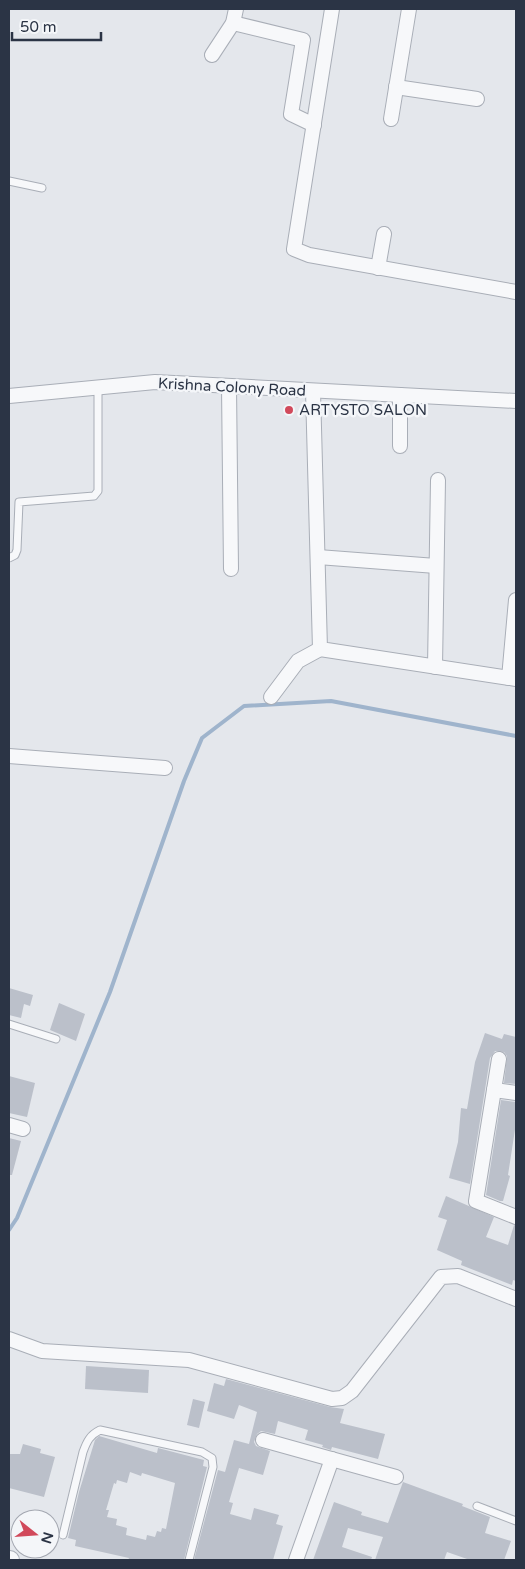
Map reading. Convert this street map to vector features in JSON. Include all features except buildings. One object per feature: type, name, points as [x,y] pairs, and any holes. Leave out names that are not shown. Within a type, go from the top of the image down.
[{"type":"street","points":[[332,9],[294,249],[309,256],[516,292]]},
{"type":"street","points":[[391,119],[409,9]]},
{"type":"street","points":[[212,55],[235,16],[303,40],[291,114],[314,125]]},
{"type":"street","points":[[396,87],[477,99]]},
{"type":"street","points":[[378,268],[384,234]]},
{"type":"street","name":"Krishna Colony Road","points":[[9,396],[155,382],[516,401]]},
{"type":"street","points":[[229,386],[231,569]]},
{"type":"street","points":[[313,391],[320,649]]},
{"type":"street","points":[[400,395],[400,446]]},
{"type":"street","points":[[435,667],[438,480]]},
{"type":"street","points":[[318,557],[436,566]]},
{"type":"street","points":[[271,697],[298,661],[320,649],[513,678],[516,600]]},
{"type":"street","points":[[9,756],[165,768]]},
{"type":"street","points":[[498,1059],[476,1201],[516,1217]]},
{"type":"street","points":[[494,1090],[516,1093]]},
{"type":"street","points":[[9,1339],[42,1351],[189,1360],[332,1399],[342,1398],[352,1391],[441,1277],[458,1276],[516,1299]]},
{"type":"street","points":[[263,1440],[396,1477]]},
{"type":"street","points":[[296,1560],[332,1459]]},
{"type":"lane","points":[[9,181],[42,188]]},
{"type":"lane","points":[[9,558],[15,555],[17,550],[19,502],[94,496],[98,491],[98,388]]},
{"type":"lane","points":[[9,1024],[56,1039]]},
{"type":"lane","points":[[63,1534],[83,1452],[88,1439],[100,1430],[202,1452],[212,1458],[213,1467],[189,1560]]},
{"type":"lane","points":[[477,1506],[516,1521]]},
{"type":"waterway","points":[[9,1230],[17,1218],[110,992],[184,781],[202,738],[244,706],[331,701],[516,736]]},
{"type":"place","name":"ARTYSTO SALON","points":[[289,410]]}]
